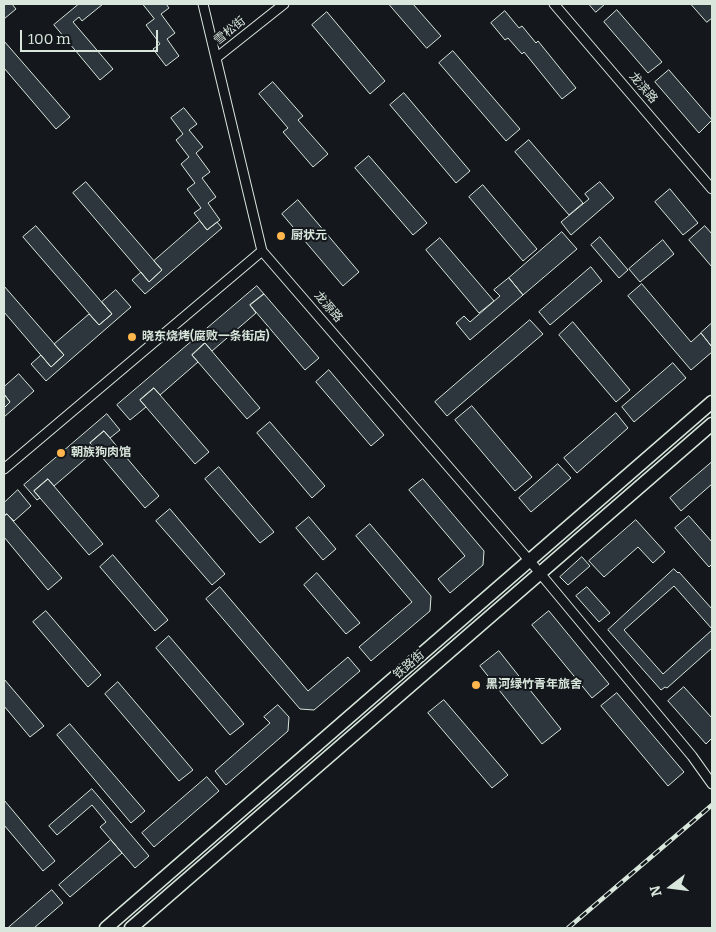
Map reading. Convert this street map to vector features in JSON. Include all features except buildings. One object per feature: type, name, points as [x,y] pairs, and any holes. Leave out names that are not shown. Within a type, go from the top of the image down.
[{"type":"main road","name":"铁路街","points":[[106,928],[712,402]]},
{"type":"main road","name":"铁路街","points":[[131,928],[712,424]]},
{"type":"street","name":"龙源路","points":[[203,4],[262,250],[529,560],[692,756],[712,784]]},
{"type":"street","name":"雪松街","points":[[216,58],[284,4]]},
{"type":"street","name":"龙滨路","points":[[554,4],[712,189]]},
{"type":"street","points":[[4,469],[262,250]]},
{"type":"railway","points":[[568,928],[712,805]]},
{"type":"place","name":"厨状元","points":[[281,236]]},
{"type":"place","name":"晓东烧烤(腐败一条街店)","points":[[132,337]]},
{"type":"place","name":"朝族狗肉馆","points":[[61,453]]},
{"type":"place","name":"黑河绿竹青年旅舍","points":[[476,685]]}]
